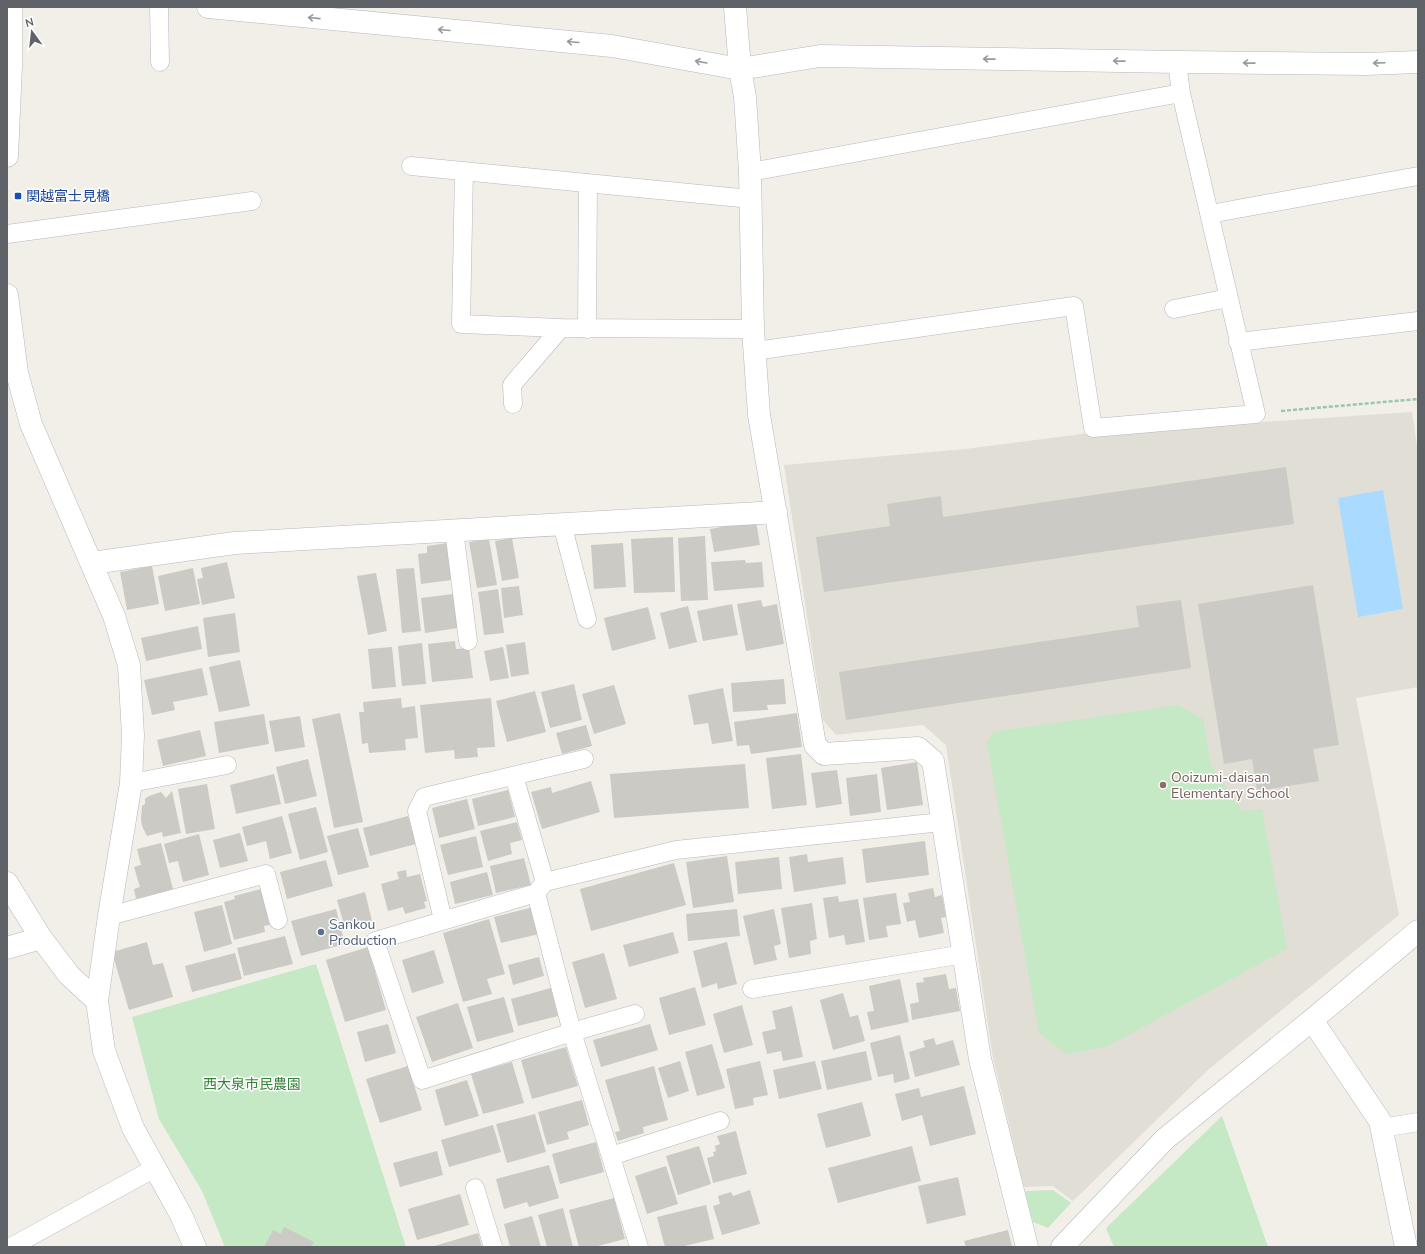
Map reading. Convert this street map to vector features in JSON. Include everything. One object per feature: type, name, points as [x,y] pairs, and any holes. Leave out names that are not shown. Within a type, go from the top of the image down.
[{"type":"street","points":[[7,156],[11,7]]},
{"type":"street","points":[[208,7],[612,46],[740,69],[820,56],[1358,64],[1418,62]]},
{"type":"street","points":[[735,7],[740,69],[745,97],[750,172],[753,329],[759,415],[815,744],[824,754],[918,748],[933,761],[980,1059],[1027,1247]]},
{"type":"street","points":[[8,306],[17,373],[31,424],[114,616],[129,665],[133,735],[131,784],[109,916],[97,1002],[104,1051],[133,1128],[182,1215],[195,1247]]},
{"type":"street","points":[[92,563],[235,543],[776,512]]},
{"type":"street","points":[[7,883],[41,938],[69,975],[97,1002]]},
{"type":"street","points":[[1062,1247],[1165,1139],[1312,1020],[1418,931]]},
{"type":"street","points":[[7,948],[41,938]]},
{"type":"street","points":[[1312,1020],[1380,1121],[1406,1247]]},
{"type":"lane","points":[[158,7],[160,62]]},
{"type":"lane","points":[[755,351],[1074,306],[1093,428],[1256,414],[1181,93],[1177,62]]},
{"type":"lane","points":[[750,172],[1181,93]]},
{"type":"lane","points":[[411,166],[751,199]]},
{"type":"lane","points":[[464,171],[461,324],[561,328],[753,329]]},
{"type":"lane","points":[[1210,214],[1418,176]]},
{"type":"lane","points":[[587,328],[588,183]]},
{"type":"lane","points":[[7,234],[252,201]]},
{"type":"lane","points":[[1174,309],[1228,298]]},
{"type":"lane","points":[[1238,342],[1418,321]]},
{"type":"lane","points":[[512,404],[512,385],[561,328]]},
{"type":"lane","points":[[562,524],[587,619]]},
{"type":"lane","points":[[454,530],[468,641]]},
{"type":"lane","points":[[443,920],[417,811],[424,797],[584,759]]},
{"type":"lane","points":[[131,784],[227,765]]},
{"type":"lane","points":[[514,776],[541,888],[572,1032],[639,1247]]},
{"type":"lane","points":[[635,1014],[572,1032],[422,1080],[375,941],[541,888],[676,850],[942,822]]},
{"type":"lane","points":[[109,916],[266,874],[278,920]]},
{"type":"lane","points":[[752,989],[964,954]]},
{"type":"lane","points":[[611,1156],[720,1122]]},
{"type":"lane","points":[[1382,1128],[1418,1122]]},
{"type":"lane","points":[[11,1247],[155,1168]]},
{"type":"lane","points":[[475,1188],[493,1247]]},
{"type":"path","points":[[1256,414],[1418,399]]},
{"type":"shaded area","name":"Ooizumi-daisan Elementary School","points":[[1412,412],[1418,452],[1418,687],[1356,698],[1399,915],[1209,1069],[1073,1201],[1053,1186],[1024,1187],[993,1058],[946,745],[923,725],[836,735],[823,720],[784,465],[965,449],[1082,434]]},
{"type":"green space","points":[[1178,705],[1203,719],[1211,765],[1242,811],[1262,809],[1287,949],[1106,1047],[1067,1054],[1039,1033],[987,743],[993,732]]},
{"type":"green space","name":"西大泉市民農園","points":[[316,964],[406,1247],[225,1247],[202,1191],[159,1119],[132,1017]]},
{"type":"green space","points":[[1222,1116],[1268,1247],[1114,1247],[1106,1228]]},
{"type":"green space","points":[[1053,1190],[1071,1203],[1048,1228],[1033,1222],[1025,1191]]},
{"type":"water","points":[[1383,490],[1403,609],[1358,617],[1338,498]]},
{"type":"building","points":[[1286,467],[1294,524],[824,592],[816,537],[890,526],[887,504],[941,496],[943,517]]},
{"type":"building","points":[[756,521],[760,545],[714,552],[710,529]]},
{"type":"building","points":[[705,536],[708,600],[681,601],[678,538]]},
{"type":"building","points":[[673,537],[675,592],[634,593],[631,539]]},
{"type":"building","points":[[512,538],[519,578],[502,581],[495,541]]},
{"type":"building","points":[[489,539],[497,585],[477,588],[469,542]]},
{"type":"building","points":[[448,543],[452,580],[421,584],[418,554],[427,553],[427,546]]},
{"type":"building","points":[[623,543],[626,587],[594,589],[591,545]]},
{"type":"building","points":[[745,560],[746,563],[762,562],[764,587],[714,591],[711,562]]},
{"type":"building","points":[[227,562],[235,598],[202,605],[197,579],[203,578],[201,568]]},
{"type":"building","points":[[152,566],[159,604],[127,610],[120,572]]},
{"type":"building","points":[[193,568],[200,604],[165,611],[158,576]]},
{"type":"building","points":[[414,568],[421,631],[402,633],[396,569]]},
{"type":"building","points":[[376,573],[387,631],[368,635],[357,576]]},
{"type":"building","points":[[1313,585],[1339,745],[1313,749],[1319,781],[1257,791],[1252,759],[1224,764],[1198,604]]},
{"type":"building","points":[[519,586],[523,615],[504,618],[501,588]]},
{"type":"building","points":[[498,589],[504,633],[484,635],[478,592]]},
{"type":"building","points":[[453,594],[458,628],[425,633],[421,598]]},
{"type":"building","points":[[761,600],[763,607],[777,604],[784,644],[746,651],[737,604]]},
{"type":"building","points":[[1181,600],[1191,668],[846,720],[839,672],[1139,627],[1136,606]]},
{"type":"building","points":[[732,604],[738,635],[703,641],[697,611]]},
{"type":"building","points":[[688,606],[697,642],[669,649],[660,613]]},
{"type":"building","points":[[648,607],[656,639],[612,651],[604,618]]},
{"type":"building","points":[[235,613],[240,652],[208,657],[203,618]]},
{"type":"building","points":[[198,626],[202,649],[146,661],[141,638]]},
{"type":"building","points":[[455,641],[456,649],[469,648],[473,678],[432,682],[428,644]]},
{"type":"building","points":[[525,642],[529,674],[511,677],[506,645]]},
{"type":"building","points":[[422,643],[426,684],[402,686],[398,646]]},
{"type":"building","points":[[392,647],[396,687],[372,689],[368,649]]},
{"type":"building","points":[[503,647],[509,678],[490,681],[484,651]]},
{"type":"building","points":[[240,660],[250,706],[219,712],[209,667]]},
{"type":"building","points":[[202,668],[208,695],[173,702],[175,710],[152,715],[144,680]]},
{"type":"building","points":[[784,679],[786,704],[767,705],[768,710],[733,712],[731,683]]},
{"type":"building","points":[[574,684],[582,720],[550,728],[541,692]]},
{"type":"building","points":[[614,685],[626,724],[594,734],[582,694]]},
{"type":"building","points":[[723,688],[733,741],[712,744],[708,723],[694,725],[688,695]]},
{"type":"building","points":[[535,691],[546,732],[507,742],[496,701]]},
{"type":"building","points":[[401,698],[402,708],[415,706],[418,738],[405,739],[406,750],[369,753],[368,743],[362,744],[359,712],[364,712],[363,702]]},
{"type":"building","points":[[491,698],[495,747],[477,748],[478,757],[455,759],[454,750],[425,753],[420,705]]},
{"type":"building","points":[[340,713],[363,822],[334,828],[312,719]]},
{"type":"building","points":[[797,713],[802,747],[751,754],[749,745],[737,746],[734,722]]},
{"type":"building","points":[[264,714],[269,744],[219,753],[214,722]]},
{"type":"building","points":[[300,716],[305,747],[275,752],[269,721]]},
{"type":"building","points":[[586,725],[592,746],[562,754],[556,733]]},
{"type":"building","points":[[200,730],[206,756],[163,766],[157,740]]},
{"type":"building","points":[[801,754],[807,805],[772,809],[766,758]]},
{"type":"building","points":[[308,759],[317,796],[285,804],[276,767]]},
{"type":"building","points":[[917,762],[923,805],[887,810],[881,768]]},
{"type":"building","points":[[745,764],[749,808],[614,818],[610,774]]},
{"type":"building","points":[[837,770],[842,804],[816,808],[811,773]]},
{"type":"building","points":[[274,774],[281,804],[236,814],[230,785]]},
{"type":"building","points":[[877,774],[881,812],[850,816],[846,778]]},
{"type":"building","points":[[591,781],[600,812],[542,829],[531,792],[551,787],[552,793]]},
{"type":"building","points":[[207,784],[215,829],[186,834],[178,789]]},
{"type":"building","points":[[508,790],[515,817],[478,826],[472,799]]},
{"type":"building","points":[[172,791],[181,833],[163,837],[162,832],[147,836],[142,826],[141,818],[142,806],[145,804],[145,799],[161,792],[166,798]]},
{"type":"building","points":[[467,799],[475,829],[439,838],[432,808]]},
{"type":"building","points":[[316,807],[328,852],[300,860],[288,814]]},
{"type":"building","points":[[282,816],[292,853],[270,859],[266,841],[247,846],[242,827]]},
{"type":"building","points":[[408,816],[416,844],[370,856],[363,828]]},
{"type":"building","points":[[517,822],[522,840],[510,843],[512,854],[488,861],[480,831]]},
{"type":"building","points":[[358,828],[369,867],[338,875],[327,836]]},
{"type":"building","points":[[240,833],[248,861],[220,868],[213,840]]},
{"type":"building","points":[[199,834],[209,875],[183,882],[178,861],[169,863],[164,844]]},
{"type":"building","points":[[476,836],[483,867],[448,875],[440,845]]},
{"type":"building","points":[[925,841],[929,875],[866,883],[862,849]]},
{"type":"building","points":[[161,843],[173,889],[136,899],[134,889],[140,887],[134,867],[141,865],[137,849]]},
{"type":"building","points":[[807,854],[808,862],[843,857],[846,884],[794,892],[789,857]]},
{"type":"building","points":[[727,856],[734,902],[693,908],[686,862]]},
{"type":"building","points":[[779,857],[782,889],[738,894],[735,862]]},
{"type":"building","points":[[524,858],[531,885],[496,893],[490,866]]},
{"type":"building","points":[[326,860],[333,886],[287,899],[280,872]]},
{"type":"building","points":[[674,863],[686,905],[591,931],[580,889]]},
{"type":"building","points":[[406,870],[407,877],[420,874],[427,901],[424,902],[426,908],[405,914],[403,907],[388,911],[381,884],[399,879],[397,872]]},
{"type":"building","points":[[487,872],[493,895],[455,904],[450,882]]},
{"type":"building","points":[[265,888],[274,924],[264,926],[265,932],[234,940],[224,902],[235,899],[234,896]]},
{"type":"building","points":[[933,888],[935,897],[942,895],[946,917],[941,918],[944,933],[919,938],[915,920],[907,922],[903,903],[910,902],[908,893]]},
{"type":"building","points":[[365,892],[372,921],[345,928],[337,900]]},
{"type":"building","points":[[896,893],[901,924],[886,926],[888,937],[869,940],[863,898]]},
{"type":"building","points":[[838,896],[839,902],[858,899],[865,942],[846,945],[844,935],[829,938],[823,898]]},
{"type":"building","points":[[812,903],[817,939],[810,941],[811,954],[789,958],[781,908]]},
{"type":"building","points":[[222,905],[232,944],[204,952],[194,912]]},
{"type":"building","points":[[533,907],[539,934],[501,943],[494,917]]},
{"type":"building","points":[[336,909],[345,944],[301,956],[291,921]]},
{"type":"building","points":[[737,909],[740,936],[688,941],[686,914]]},
{"type":"building","points":[[774,909],[781,944],[774,946],[777,960],[754,965],[743,916]]},
{"type":"building","points":[[489,919],[505,974],[487,979],[492,994],[463,1002],[443,933]]},
{"type":"building","points":[[673,932],[679,953],[629,967],[623,945]]},
{"type":"building","points":[[285,936],[293,964],[244,976],[237,948]]},
{"type":"building","points":[[147,942],[153,965],[163,963],[173,997],[129,1010],[112,952]]},
{"type":"building","points":[[727,942],[737,984],[718,989],[717,983],[702,988],[693,951]]},
{"type":"building","points":[[368,947],[386,1010],[345,1022],[326,960]]},
{"type":"building","points":[[434,950],[444,983],[412,993],[402,960]]},
{"type":"building","points":[[235,953],[242,979],[192,992],[185,966]]},
{"type":"building","points":[[604,953],[617,999],[585,1008],[572,962]]},
{"type":"building","points":[[539,957],[544,976],[513,985],[508,965]]},
{"type":"building","points":[[946,974],[949,989],[956,988],[960,1011],[912,1020],[910,1004],[919,1002],[916,983],[924,982],[923,978]]},
{"type":"building","points":[[900,979],[909,1022],[871,1030],[867,1012],[874,1011],[869,986]]},
{"type":"building","points":[[695,987],[706,1025],[669,1035],[659,998]]},
{"type":"building","points":[[551,988],[558,1016],[518,1026],[511,999]]},
{"type":"building","points":[[843,993],[850,1017],[858,1015],[865,1041],[833,1050],[820,1000]]},
{"type":"building","points":[[504,997],[514,1032],[477,1042],[467,1007]]},
{"type":"building","points":[[458,1003],[473,1048],[432,1062],[416,1017]]},
{"type":"building","points":[[742,1005],[753,1045],[724,1053],[713,1014]]},
{"type":"building","points":[[792,1006],[803,1057],[783,1061],[781,1051],[767,1054],[762,1032],[776,1029],[772,1011]]},
{"type":"building","points":[[388,1024],[396,1053],[365,1062],[357,1032]]},
{"type":"building","points":[[650,1024],[658,1050],[601,1067],[593,1040]]},
{"type":"building","points":[[900,1035],[910,1079],[894,1083],[893,1074],[878,1077],[870,1043]]},
{"type":"building","points":[[934,1038],[936,1045],[953,1040],[960,1065],[915,1077],[909,1052],[925,1047],[923,1041]]},
{"type":"building","points":[[712,1044],[725,1088],[697,1096],[685,1052]]},
{"type":"building","points":[[566,1047],[578,1086],[532,1099],[521,1060]]},
{"type":"building","points":[[866,1051],[872,1080],[827,1090],[821,1061]]},
{"type":"building","points":[[680,1061],[689,1091],[668,1098],[658,1068]]},
{"type":"building","points":[[760,1061],[768,1095],[753,1098],[754,1105],[735,1109],[726,1069]]},
{"type":"building","points":[[815,1061],[822,1089],[779,1099],[773,1070]]},
{"type":"building","points":[[512,1062],[524,1103],[483,1114],[471,1074]]},
{"type":"building","points":[[408,1066],[422,1110],[380,1123],[366,1079]]},
{"type":"building","points":[[654,1066],[668,1120],[643,1127],[644,1133],[618,1141],[615,1132],[620,1131],[605,1080]]},
{"type":"building","points":[[467,1080],[479,1116],[445,1126],[435,1090]]},
{"type":"building","points":[[964,1086],[976,1134],[930,1146],[922,1115],[902,1121],[895,1094],[919,1088],[921,1097]]},
{"type":"building","points":[[582,1100],[589,1125],[567,1132],[569,1139],[547,1145],[538,1112]]},
{"type":"building","points":[[862,1102],[871,1136],[826,1148],[817,1114]]},
{"type":"building","points":[[535,1114],[546,1152],[507,1163],[496,1124]]},
{"type":"building","points":[[493,1125],[501,1152],[449,1167],[441,1140]]},
{"type":"building","points":[[736,1131],[747,1174],[713,1183],[707,1158],[714,1156],[713,1152],[716,1151],[715,1146],[720,1144],[717,1136]]},
{"type":"building","points":[[596,1142],[604,1172],[560,1184],[552,1154]]},
{"type":"building","points":[[699,1146],[711,1184],[678,1195],[666,1156]]},
{"type":"building","points":[[912,1146],[921,1181],[838,1203],[828,1168]]},
{"type":"building","points":[[437,1151],[443,1175],[400,1187],[393,1163]]},
{"type":"building","points":[[549,1165],[559,1198],[529,1207],[527,1202],[504,1209],[496,1179]]},
{"type":"building","points":[[666,1166],[678,1204],[647,1214],[635,1176]]},
{"type":"building","points":[[958,1177],[966,1215],[927,1224],[918,1186]]},
{"type":"building","points":[[750,1190],[760,1224],[722,1235],[713,1206],[720,1204],[718,1196],[731,1192],[733,1196]]},
{"type":"building","points":[[460,1194],[469,1225],[417,1240],[408,1209]]},
{"type":"building","points":[[614,1198],[625,1239],[594,1247],[579,1247],[569,1210]]},
{"type":"building","points":[[706,1205],[714,1239],[680,1247],[665,1247],[657,1217]]},
{"type":"building","points":[[563,1208],[573,1247],[547,1247],[538,1215]]},
{"type":"building","points":[[532,1216],[541,1247],[510,1247],[504,1224]]},
{"type":"building","points":[[284,1227],[314,1242],[311,1247],[264,1247],[273,1230],[281,1234]]},
{"type":"building","points":[[1008,1230],[1012,1247],[966,1247],[964,1241]]},
{"type":"building","points":[[478,1233],[482,1247],[431,1247]]},
{"type":"place","name":"関越富士見橋","points":[[18,196]]},
{"type":"place","name":"Ooizumi-daisan Elementary School","points":[[1163,785]]},
{"type":"place","name":"Sankou Production","points":[[321,932]]}]
